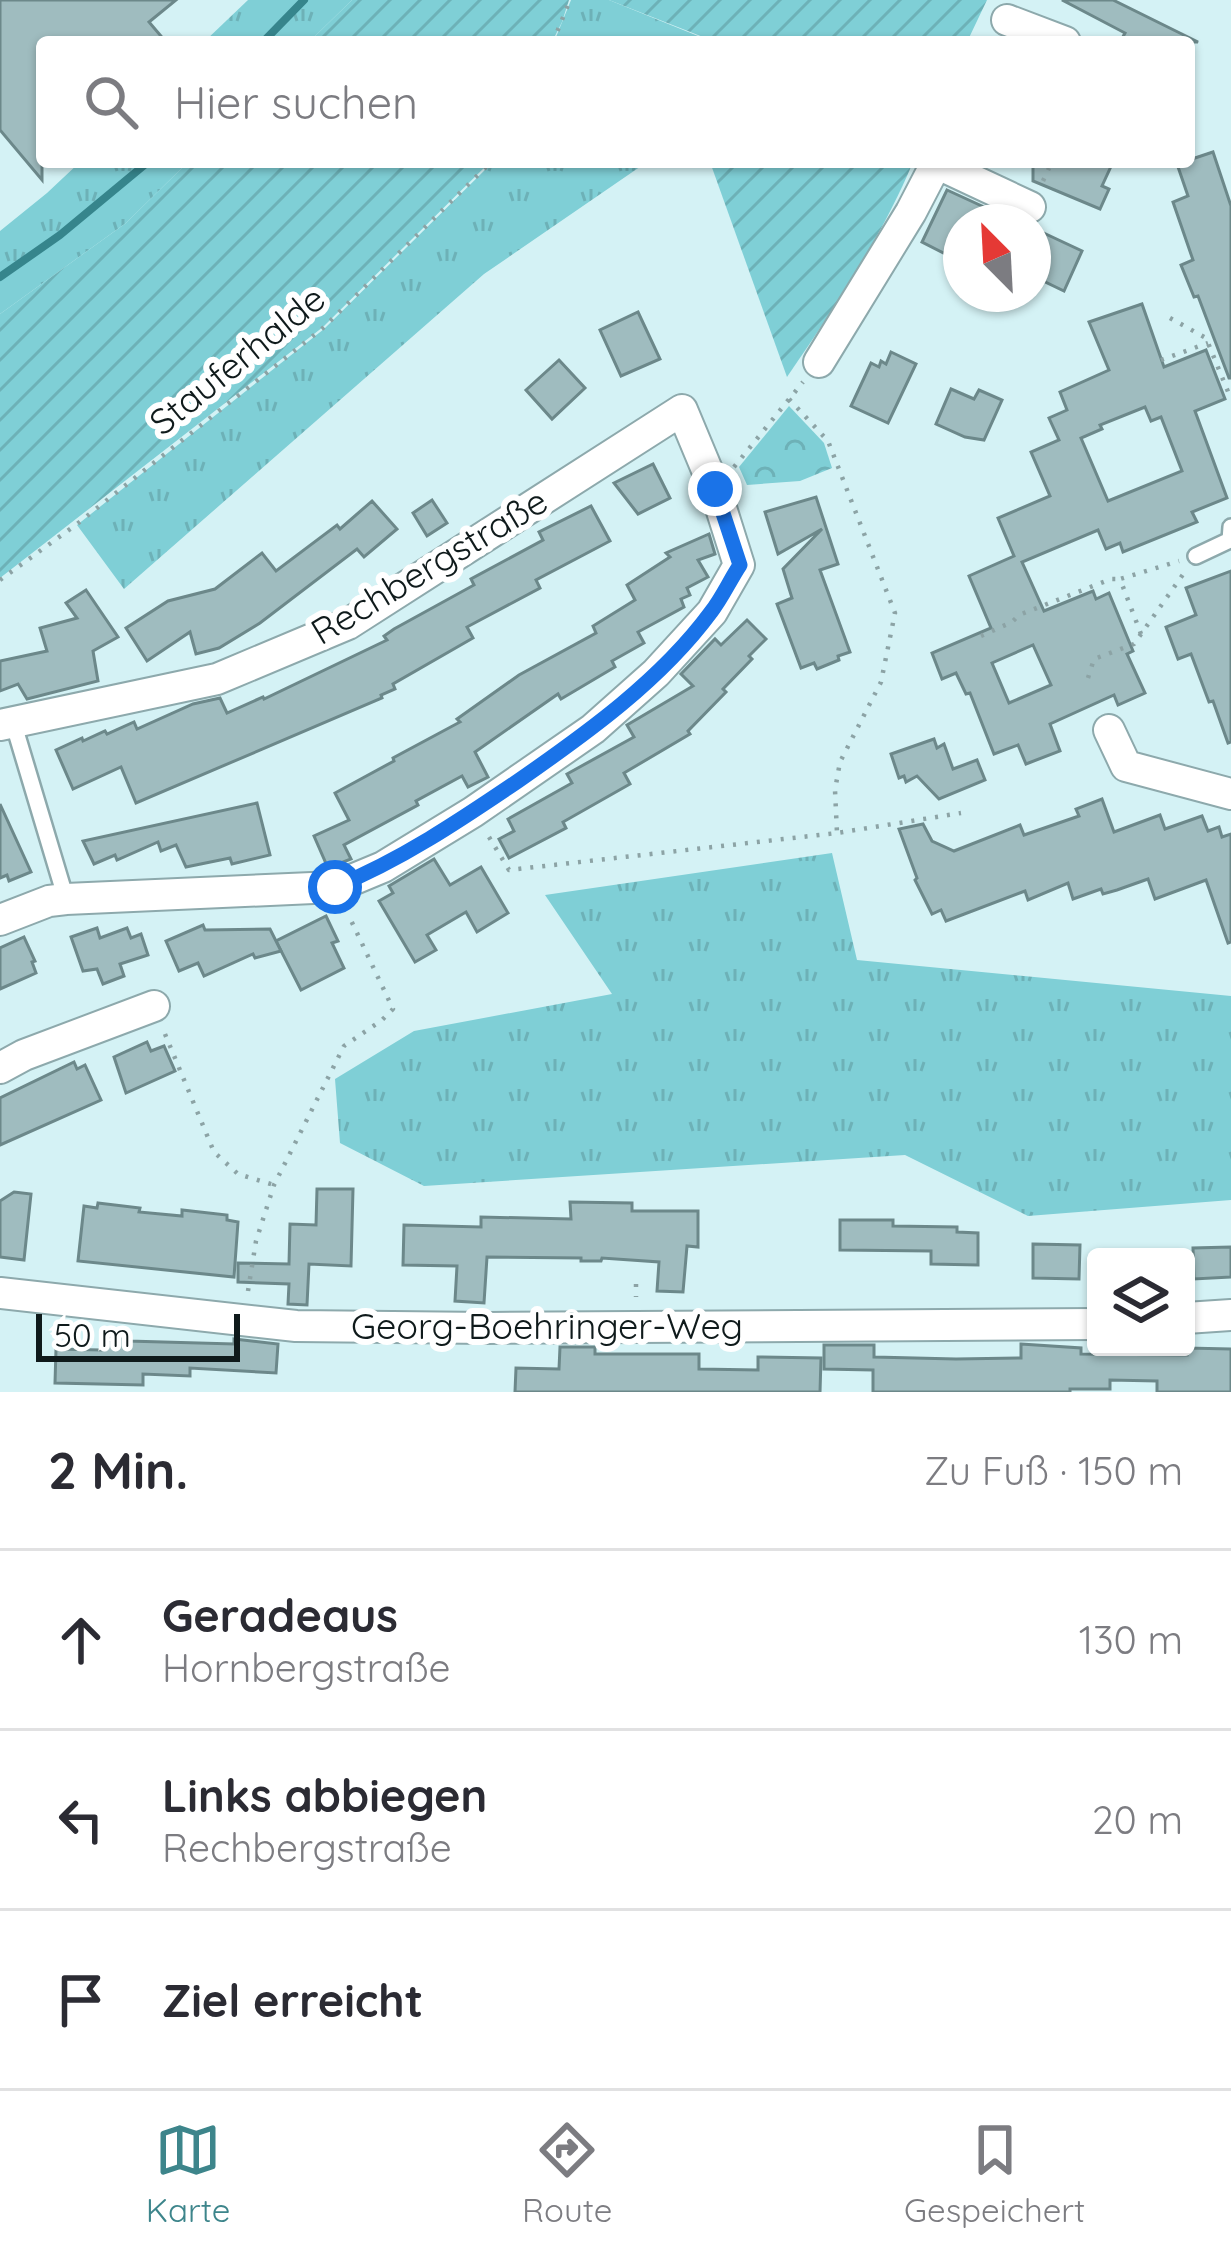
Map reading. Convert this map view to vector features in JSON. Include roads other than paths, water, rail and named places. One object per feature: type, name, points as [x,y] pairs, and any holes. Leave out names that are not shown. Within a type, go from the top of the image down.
[{"type":"street","points":[[1006,21],[1048,36]]},
{"type":"street","points":[[819,362],[933,168]]},
{"type":"street","points":[[949,168],[1024,204]]},
{"type":"street","name":"Rechbergstraße","points":[[6,723],[217,680],[348,624],[682,410],[715,489],[740,565],[712,612],[656,673],[592,729],[473,812],[383,867],[335,887],[67,899]]},
{"type":"street","points":[[1109,730],[1126,766],[1231,794]]},
{"type":"street","points":[[0,920],[67,899]]},
{"type":"street","points":[[0,1068],[24,1054],[154,1006]]},
{"type":"street","name":"Georg-Boehringer-Weg","points":[[0,1293],[296,1326],[1087,1324]]},
{"type":"street","points":[[1195,1317],[1231,1315]]},
{"type":"lane","points":[[1196,556],[1230,541],[1231,527]]},
{"type":"lane","points":[[6,723],[67,899]]},
{"type":"waterway","points":[[269,36],[304,0]]},
{"type":"waterway","points":[[0,277],[141,168]]}]
